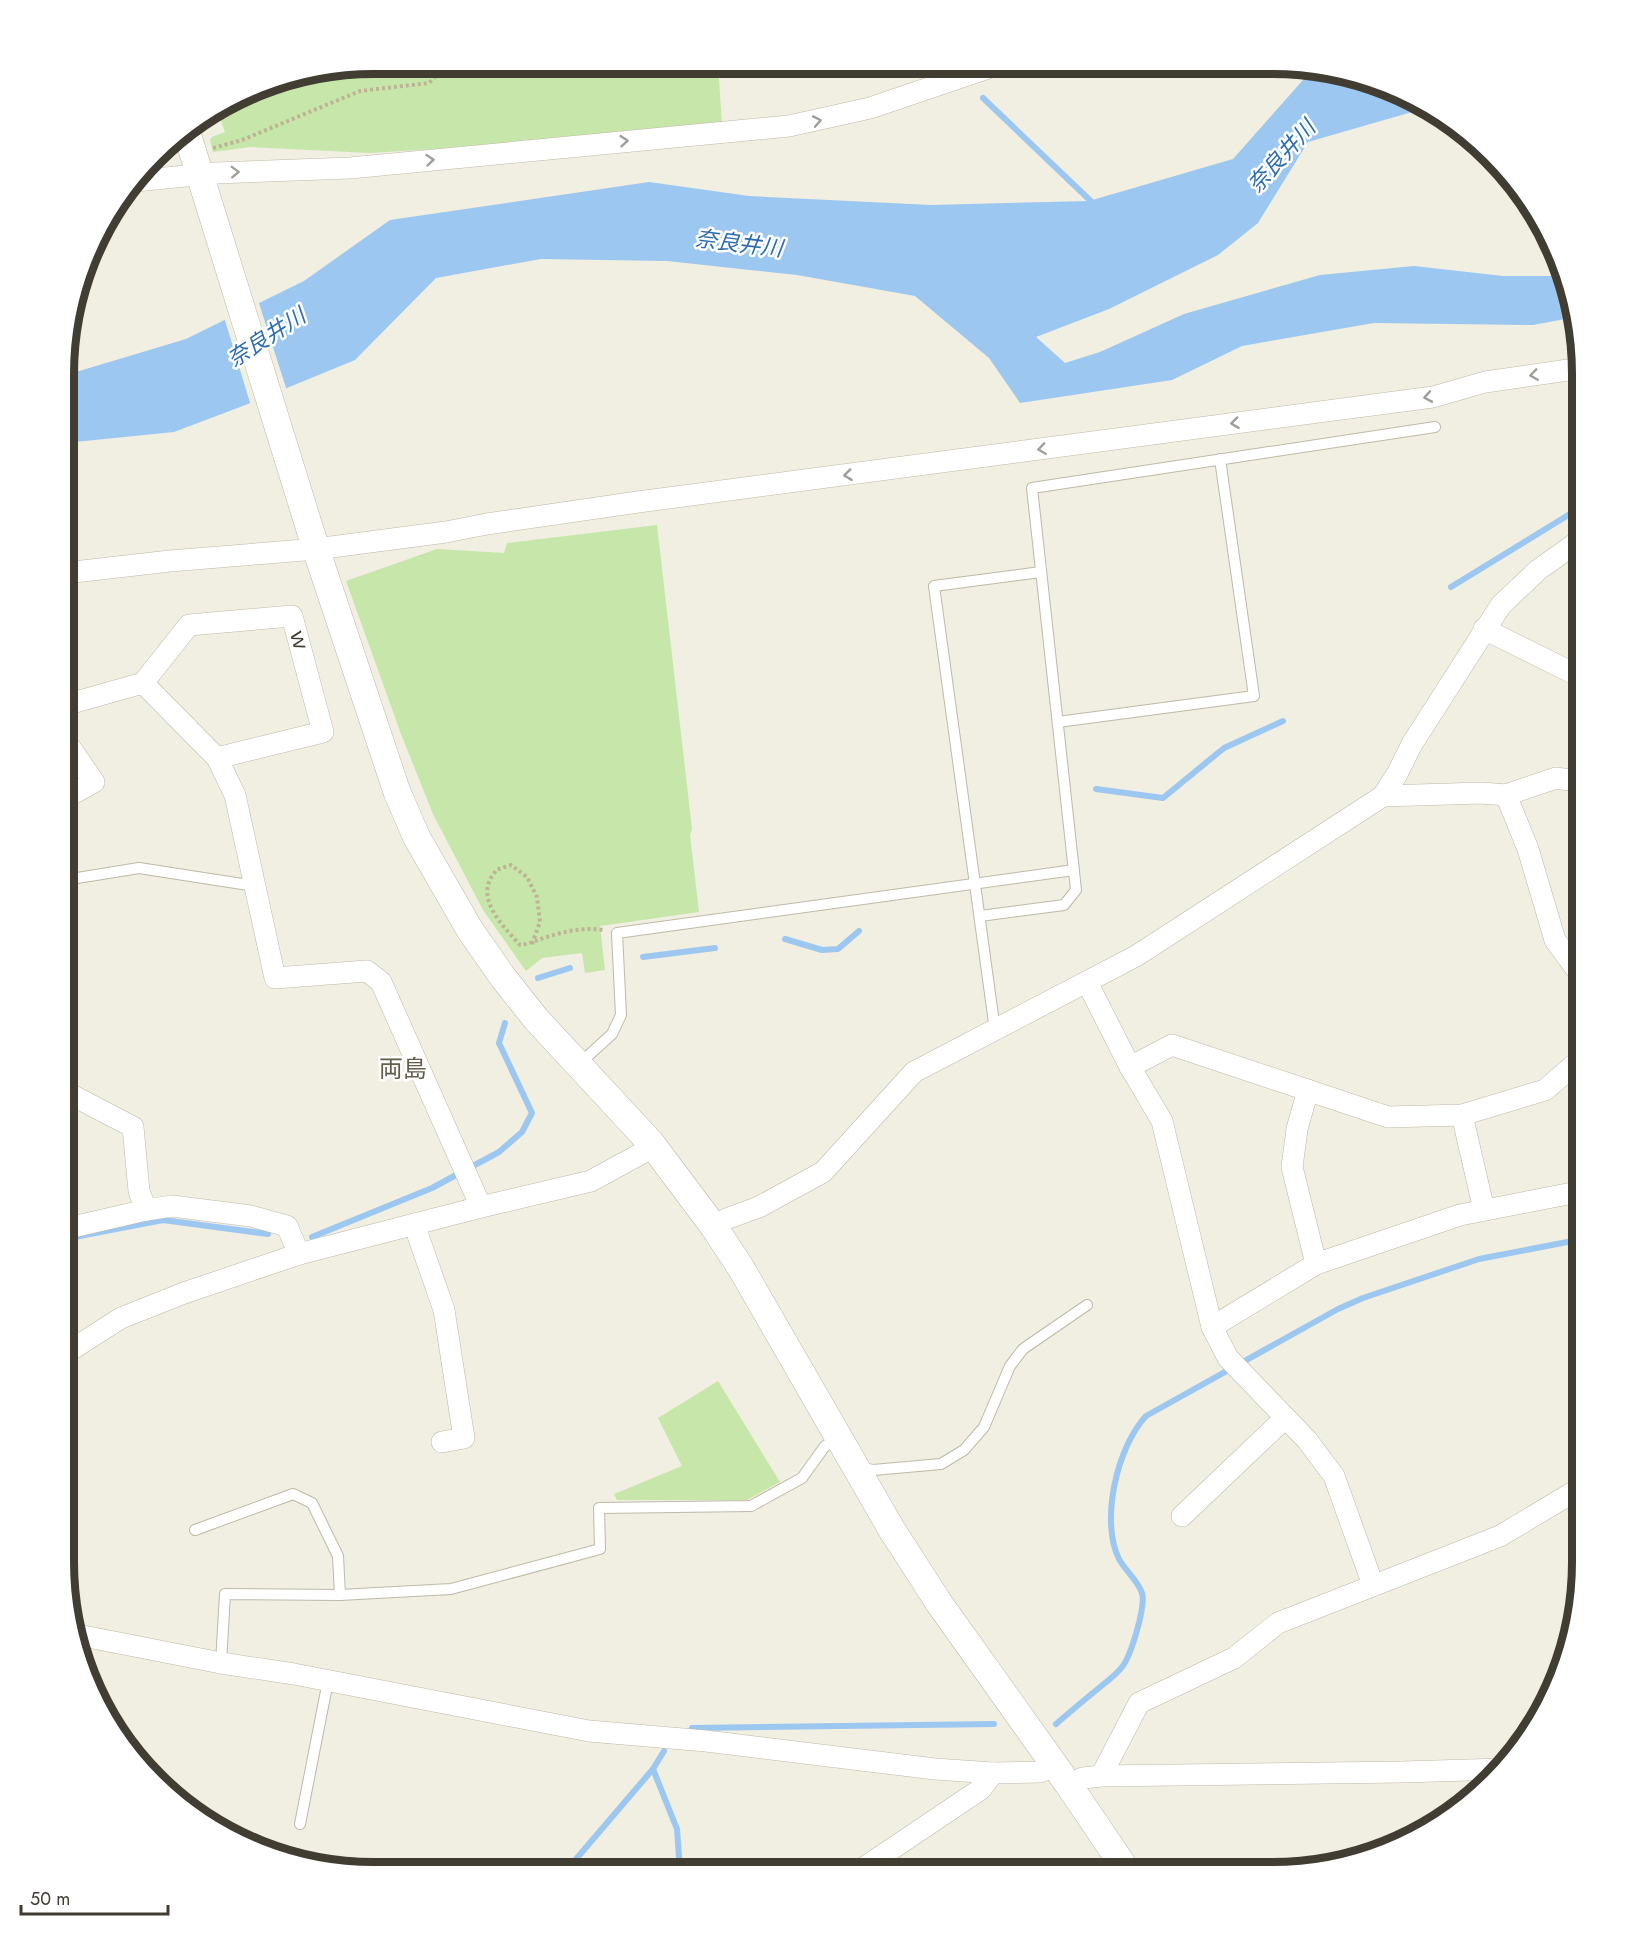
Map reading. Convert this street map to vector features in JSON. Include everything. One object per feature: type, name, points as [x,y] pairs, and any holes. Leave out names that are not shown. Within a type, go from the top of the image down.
[{"type":"street","points":[[144,181],[350,168],[789,126],[870,108],[970,74]]},
{"type":"street","points":[[188,137],[314,543],[397,792],[417,838],[465,921],[502,976],[536,1019],[651,1143],[714,1227],[741,1268],[892,1530],[939,1603],[1062,1775],[1120,1862]]},
{"type":"street","points":[[74,572],[314,543],[446,532],[638,502],[1433,397],[1485,382],[1572,369]]},
{"type":"street","points":[[714,1227],[726,1219],[759,1207],[823,1172],[914,1072],[1136,956],[1383,796],[1412,744],[1501,605],[1538,570],[1572,546]]},
{"type":"street","name":"ｗ","points":[[143,683],[189,624],[292,616],[323,732],[217,758]]},
{"type":"street","points":[[1484,629],[1572,673]]},
{"type":"street","points":[[74,702],[143,683],[217,758],[235,795],[275,978],[367,971],[381,982],[480,1207]]},
{"type":"street","points":[[74,753],[94,782],[74,793]]},
{"type":"street","points":[[1383,796],[1506,795],[1556,778],[1572,780]]},
{"type":"street","points":[[1506,795],[1528,849],[1555,940],[1572,962]]},
{"type":"street","points":[[1087,982],[1130,1067],[1162,1121],[1212,1327],[1228,1358],[1307,1440],[1334,1476],[1373,1585]]},
{"type":"street","points":[[1130,1067],[1172,1044],[1388,1117],[1462,1115],[1545,1090],[1572,1067]]},
{"type":"street","points":[[1308,1090],[1297,1129],[1292,1167],[1316,1264]]},
{"type":"street","points":[[74,1096],[133,1127],[139,1191],[146,1210]]},
{"type":"street","points":[[1462,1115],[1484,1210]]},
{"type":"street","points":[[74,1348],[121,1318],[184,1293],[299,1254],[591,1181],[642,1153],[651,1143]]},
{"type":"street","points":[[1212,1327],[1316,1264],[1460,1215],[1572,1193]]},
{"type":"street","points":[[74,1227],[172,1206],[250,1216],[287,1226],[299,1254]]},
{"type":"street","points":[[414,1224],[444,1310],[464,1438],[442,1442]]},
{"type":"street","points":[[1182,1516],[1285,1418]]},
{"type":"street","points":[[1101,1776],[1139,1703],[1234,1659],[1278,1623],[1500,1536],[1572,1493]]},
{"type":"street","points":[[83,1636],[589,1731],[706,1741],[935,1769],[993,1773],[1040,1772],[1083,1778],[1490,1768]]},
{"type":"street","points":[[872,1862],[981,1789],[993,1773]]},
{"type":"lane","points":[[980,916],[1064,905],[1076,890],[1032,488],[1435,426]]},
{"type":"lane","points":[[1058,722],[1254,696],[1220,459]]},
{"type":"lane","points":[[995,1030],[934,586],[1041,572]]},
{"type":"lane","points":[[74,878],[139,868],[255,886]]},
{"type":"lane","points":[[578,1065],[612,1034],[621,1015],[617,933],[1074,870]]},
{"type":"lane","points":[[854,1465],[873,1470],[941,1464],[964,1450],[984,1427],[1010,1366],[1023,1349],[1087,1305]]},
{"type":"lane","points":[[221,1663],[225,1594],[340,1595],[451,1589],[600,1549],[599,1508],[751,1506],[802,1478],[825,1446],[839,1439]]},
{"type":"lane","points":[[195,1530],[293,1494],[312,1503],[338,1556],[340,1595]]},
{"type":"lane","points":[[300,1824],[328,1681]]},
{"type":"path","points":[[212,149],[242,140],[360,91],[429,83],[436,76]]},
{"type":"path","points":[[532,944],[540,922],[537,897],[527,877],[511,865],[496,870],[488,884],[488,901],[502,924],[520,945],[532,944],[547,937],[584,928],[617,933]]},
{"type":"green space","points":[[354,74],[719,74],[722,126],[500,145],[370,153],[250,147],[213,152],[210,140],[225,132],[219,116],[241,104],[277,89],[334,76]]},
{"type":"green space","points":[[657,525],[692,829],[690,835],[699,912],[600,926],[605,970],[585,973],[582,953],[542,958],[526,971],[483,910],[433,814],[401,734],[346,581],[437,549],[504,553],[507,543]]},
{"type":"green space","points":[[718,1381],[780,1482],[747,1500],[617,1500],[614,1494],[682,1466],[658,1418]]},
{"type":"water","name":"奈良井川","points":[[1307,76],[1369,89],[1421,113],[1412,112],[1308,142],[1258,223],[1218,255],[1109,309],[1036,337],[1065,363],[1100,352],[1184,314],[1320,275],[1414,266],[1503,276],[1557,276],[1568,319],[1533,325],[1374,323],[1242,346],[1172,380],[1020,403],[989,358],[915,296],[797,275],[667,261],[541,259],[436,278],[355,360],[248,404],[174,432],[74,442],[74,373],[186,339],[304,281],[390,220],[649,182],[749,196],[931,205],[1089,201],[1233,159]]},
{"type":"pier","points":[[258,300],[287,391],[251,406],[224,317]]},
{"type":"waterway","points":[[983,98],[1096,206]]},
{"type":"waterway","points":[[1451,587],[1572,513]]},
{"type":"waterway","points":[[1096,789],[1163,798],[1224,748],[1283,721]]},
{"type":"waterway","points":[[785,939],[822,950],[838,949],[859,931]]},
{"type":"waterway","points":[[643,957],[715,948]]},
{"type":"waterway","points":[[538,978],[570,968]]},
{"type":"waterway","points":[[312,1237],[432,1188],[499,1152],[522,1132],[532,1113],[499,1043],[505,1023]]},
{"type":"waterway","points":[[74,1237],[163,1220],[268,1234]]},
{"type":"waterway","points":[[1056,1724],[1120,1670],[1126,1661],[1137,1631],[1142,1609],[1142,1593],[1119,1559],[1111,1525],[1114,1485],[1120,1465],[1136,1429],[1146,1416],[1338,1309],[1363,1298],[1479,1259],[1572,1241]]},
{"type":"waterway","points":[[692,1728],[994,1724]]},
{"type":"waterway","points":[[574,1862],[653,1769],[664,1751]]},
{"type":"waterway","points":[[653,1769],[677,1829],[679,1862]]},
{"type":"district","name":"両島","points":[[403,1068]]}]
